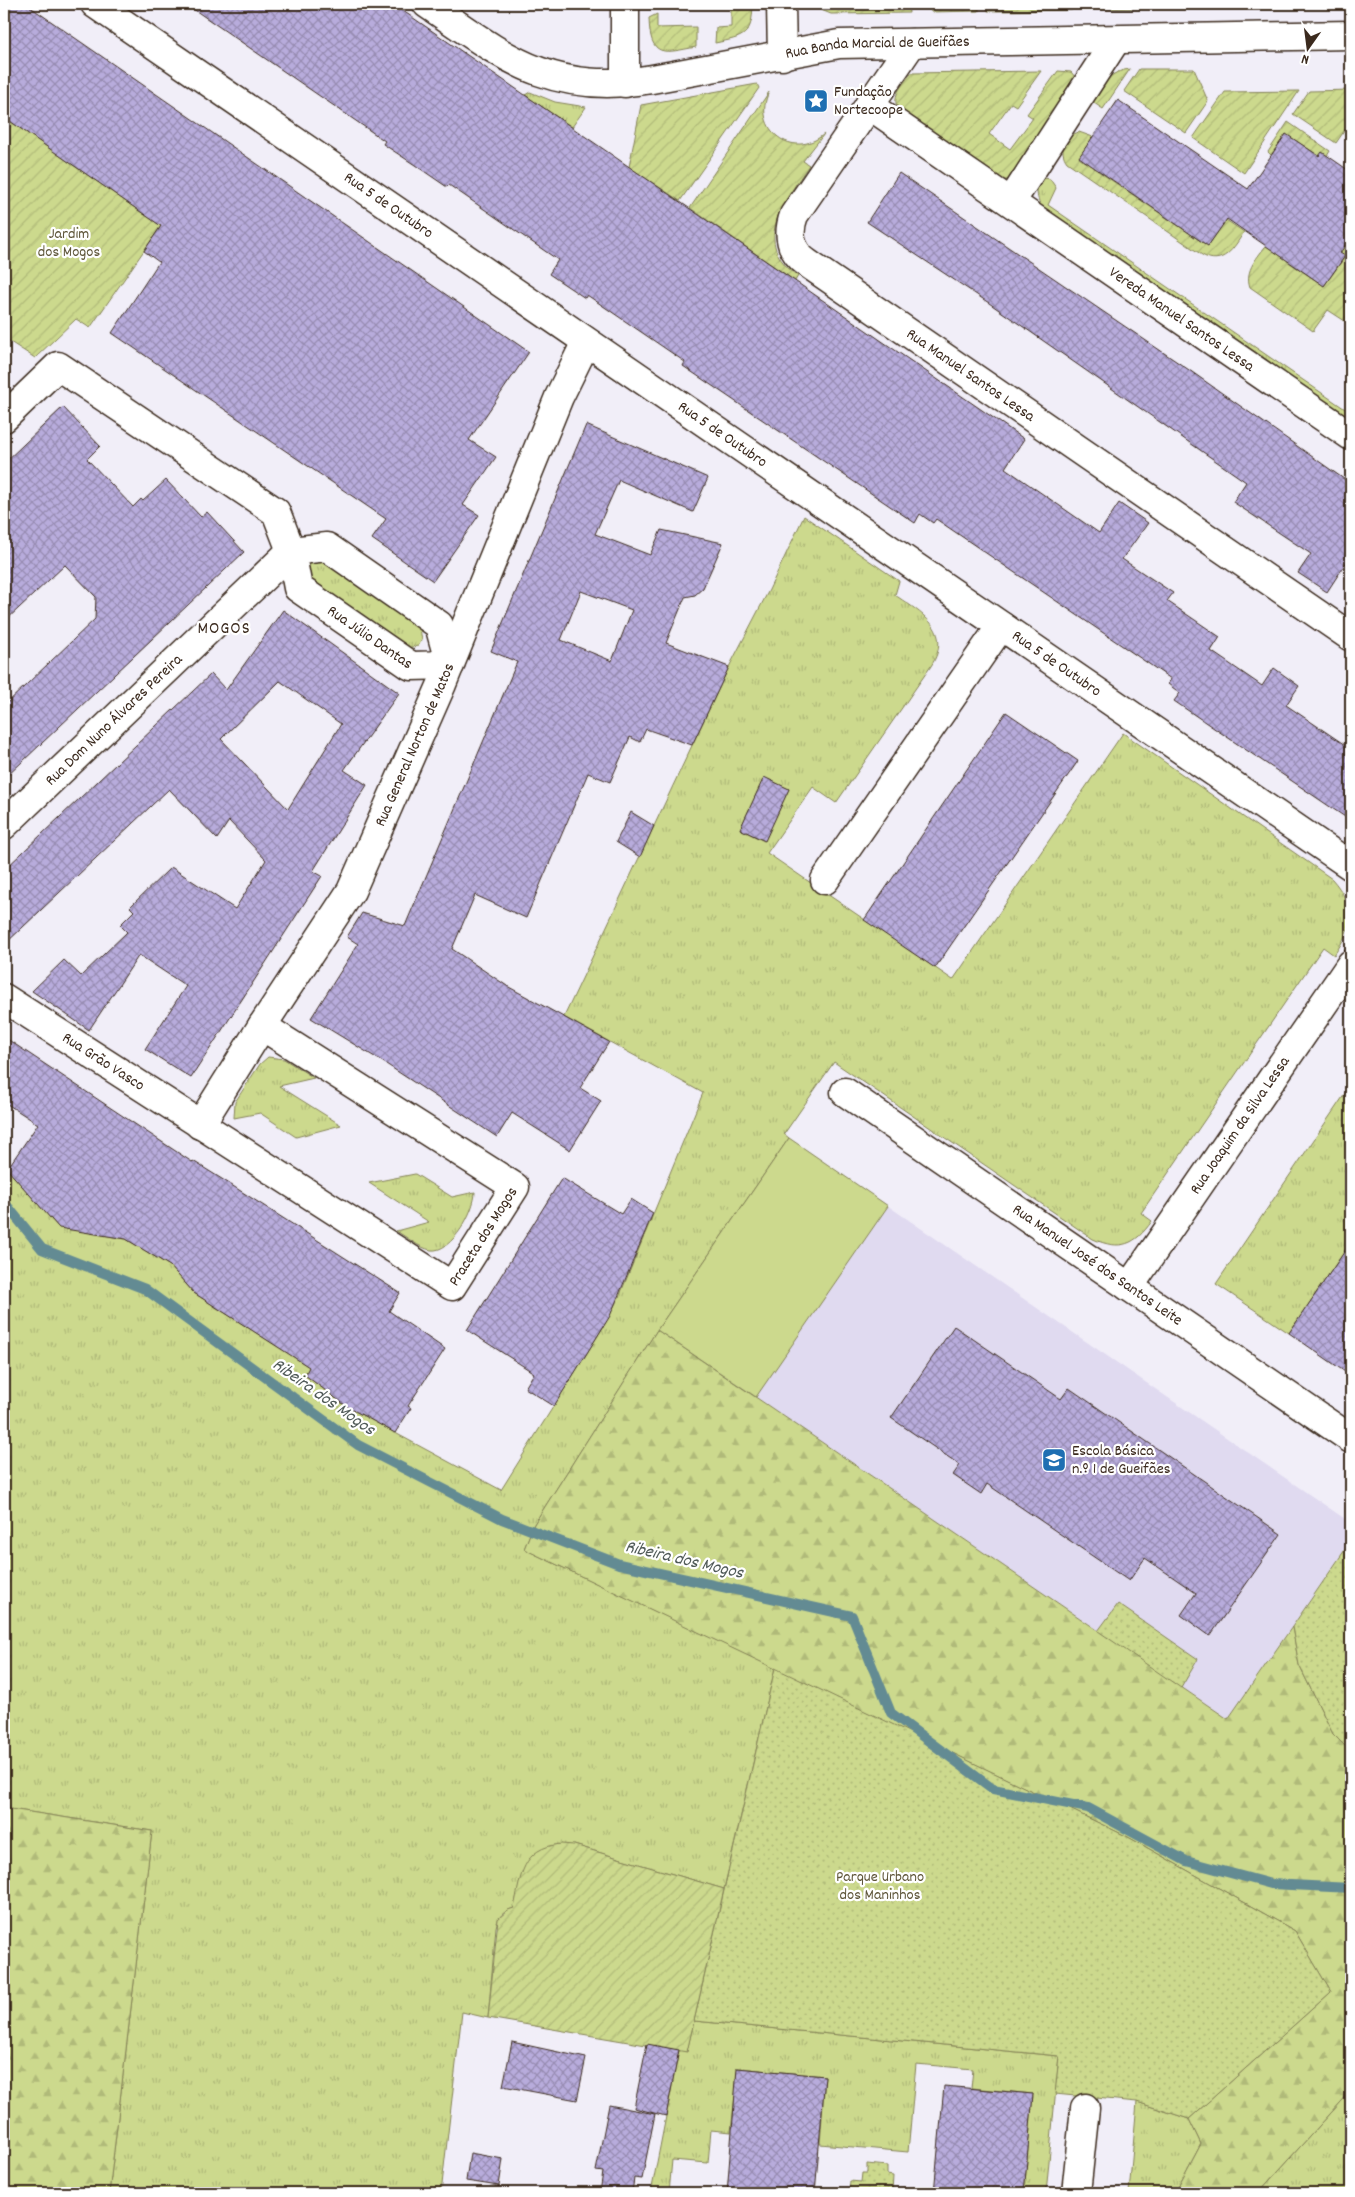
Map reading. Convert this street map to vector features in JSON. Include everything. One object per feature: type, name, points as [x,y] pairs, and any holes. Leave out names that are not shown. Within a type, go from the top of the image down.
[{"type":"street","name":"Rua 5 de Outubro","points":[[95,4],[1351,866]]},
{"type":"street","name":"Rua Banda Marcial de Gueifães","points":[[427,4],[497,51],[539,72],[553,77],[592,84],[625,83],[782,56],[839,44],[1351,35]]},
{"type":"street","points":[[625,4],[625,83]]},
{"type":"street","points":[[781,4],[782,56]]},
{"type":"street","points":[[1011,202],[1116,40]]},
{"type":"street","name":"Rua Manuel Santos Lessa","points":[[912,43],[794,215],[790,231],[791,241],[801,259],[1351,637]]},
{"type":"street","name":"Vereda Manuel Santos Lessa","points":[[869,105],[1351,436]]},
{"type":"street","name":"Rua General Norton de Matos","points":[[200,1125],[262,1026],[351,891],[450,665],[559,397],[586,342]]},
{"type":"street","name":"Rua Júlio Dantas","points":[[4,418],[58,366],[276,512],[291,551],[298,588],[410,666],[450,665]]},
{"type":"street","points":[[291,551],[327,547],[440,624],[450,665]]},
{"type":"street","name":"Rua Dom Nuno Álvares Pereira","points":[[4,825],[291,551]]},
{"type":"street","points":[[826,880],[1001,626]]},
{"type":"street","name":"Rua Joaquim da Silva Lessa","points":[[1129,1287],[1351,964]]},
{"type":"street","name":"Rua Grão Vasco","points":[[4,998],[200,1125]]},
{"type":"street","name":"Praceta dos Mogos","points":[[200,1125],[452,1286],[515,1187],[262,1026]]},
{"type":"street","name":"Rua Manuel José dos Santos Leite","points":[[845,1092],[1351,1439]]},
{"type":"street","points":[[1076,2193],[1084,2108]]},
{"type":"shaded area","name":"Escola Básica n.º 1 de Gueifães","points":[[789,1138],[1351,1523],[1351,1541],[1228,1719],[657,1330]]},
{"type":"green space","points":[[731,4],[753,4],[751,23],[745,33],[740,36],[715,43],[716,28],[731,27]]},
{"type":"green space","points":[[812,4],[908,4],[909,13],[831,14]]},
{"type":"green space","points":[[930,4],[979,4],[979,11],[931,12]]},
{"type":"green space","points":[[988,4],[1072,4],[1072,10],[988,11]]},
{"type":"green space","points":[[1082,4],[1154,4],[1154,8],[1082,9]]},
{"type":"green space","points":[[1164,4],[1231,4],[1231,6],[1164,8]]},
{"type":"green space","points":[[1241,4],[1307,4],[1307,5],[1241,6]]},
{"type":"green space","points":[[657,14],[657,28],[696,27],[696,47],[667,51],[656,47],[652,41],[649,18]]},
{"type":"green space","points":[[1130,69],[1103,109],[1094,103],[1092,97],[1108,78],[1118,72]]},
{"type":"green space","points":[[1139,69],[1194,69],[1208,101],[1186,133],[1124,91]]},
{"type":"green space","points":[[1041,71],[1016,106],[1011,103],[989,134],[1010,149],[1033,118],[1027,114],[1058,71],[1071,72],[1076,78],[1010,180],[1000,180],[900,112],[897,107],[896,96],[911,73]]},
{"type":"green space","points":[[757,84],[759,88],[680,201],[629,167],[641,105]]},
{"type":"green space","points":[[1351,90],[1351,130],[1347,127],[1336,143],[1293,114],[1309,91]]},
{"type":"green space","points":[[1299,91],[1244,173],[1193,138],[1225,92]]},
{"type":"green space","points":[[530,92],[555,102],[586,107],[572,127],[525,95]]},
{"type":"green space","points":[[769,92],[765,106],[766,118],[770,129],[778,137],[788,142],[800,144],[812,141],[824,134],[803,161],[809,165],[782,207],[776,221],[774,235],[776,249],[783,263],[798,276],[795,281],[690,208]]},
{"type":"green space","name":"Jardim dos Mogos","points":[[4,117],[161,226],[90,328],[76,319],[35,358],[4,338]]},
{"type":"green space","points":[[1288,122],[1330,151],[1327,156],[1319,156],[1286,134],[1271,155],[1268,152]]},
{"type":"green space","points":[[1079,132],[1093,137],[1079,158],[1208,246],[1226,220],[1244,232],[1232,249],[1222,257],[1216,259],[1202,255],[1067,162],[1063,153],[1064,144],[1070,137]]},
{"type":"green space","points":[[1044,178],[1050,179],[1056,188],[1048,205],[1351,413],[1351,422],[1043,210],[1039,202],[1037,189]]},
{"type":"green space","points":[[1351,237],[1351,325],[1328,310],[1313,331],[1250,287],[1250,269],[1267,244],[1288,258],[1287,261],[1324,286],[1345,257],[1340,253]]},
{"type":"green space","points":[[804,516],[899,581],[895,595],[924,616],[937,632],[939,642],[937,653],[931,666],[836,803],[813,787],[767,853],[953,980],[1123,733],[1332,879],[1340,889],[1348,907],[1348,926],[1341,945],[1334,955],[1323,947],[1141,1213],[1152,1221],[1140,1236],[1127,1244],[1112,1245],[1093,1239],[834,1062],[784,1134],[789,1138],[657,1330],[534,1524],[524,1549],[775,1668],[724,1889],[574,1845],[521,1877],[514,1908],[502,1914],[496,1927],[488,2018],[462,2012],[441,2193],[109,2193],[152,1831],[4,1808],[4,1165],[58,1227],[126,1239],[170,1266],[194,1293],[310,1367],[305,1375],[347,1407],[501,1490],[602,1329],[619,1297],[703,1093],[564,1017],[729,667],[769,590]],"holes":[[[764,778],[789,789],[764,841],[740,829]]]},
{"type":"green space","points":[[321,559],[420,629],[422,640],[418,646],[406,648],[310,581],[307,564],[310,561]]},
{"type":"green space","points":[[268,1057],[284,1059],[314,1078],[279,1086],[341,1125],[296,1137],[260,1113],[234,1118],[235,1102],[260,1064]]},
{"type":"green space","points":[[1351,1085],[1351,1242],[1289,1333],[1216,1284]]},
{"type":"green space","points":[[789,1138],[888,1206],[756,1397],[657,1330]]},
{"type":"green space","points":[[415,1174],[452,1197],[475,1192],[471,1209],[461,1229],[447,1245],[439,1249],[431,1250],[422,1247],[396,1231],[429,1222],[369,1183]]},
{"type":"green space","points":[[657,1330],[1228,1719],[1292,1627],[1299,1665],[1333,1734],[1351,1752],[1351,2091],[1258,2193],[1175,2193],[1201,2144],[1189,2119],[1331,1992],[1295,1931],[1128,1837],[524,1549],[534,1524]]},
{"type":"green space","points":[[1351,1541],[1351,1752],[1333,1734],[1299,1665],[1292,1627]]},
{"type":"green space","points":[[1118,1604],[1198,1659],[1181,1688],[1098,1631]]},
{"type":"green space","name":"Parque Urbano dos Maninhos","points":[[775,1668],[1128,1837],[1295,1931],[1331,1992],[1189,2119],[1137,2102],[1055,2094],[1059,2056],[694,2021]]},
{"type":"green space","points":[[4,1808],[152,1831],[109,2193],[4,2193]]},
{"type":"green space","points":[[561,1844],[574,1845],[724,1889],[687,2052],[488,2018],[498,1919],[508,1910],[514,1908],[521,1875],[530,1858],[538,1851]]},
{"type":"green space","points":[[694,2021],[1059,2056],[1046,2193],[1024,2193],[1033,2094],[971,2088],[973,2069],[916,2064],[908,2152],[820,2144],[825,2076],[738,2068],[731,2132],[711,2130],[708,2163],[672,2160],[669,2193],[651,2193],[679,2050],[687,2051]]},
{"type":"green space","points":[[1351,2091],[1351,2193],[1258,2193]]},
{"type":"green space","points":[[1137,2102],[1189,2119],[1201,2144],[1175,2193],[1129,2193]]},
{"type":"green space","points":[[867,2164],[887,2166],[887,2175],[893,2176],[892,2193],[849,2193],[850,2181],[861,2182],[862,2173],[867,2173]]},
{"type":"building","points":[[4,4],[26,4],[529,352],[469,440],[496,457],[463,505],[479,515],[433,581],[372,539],[386,519],[112,333],[159,262],[144,251],[161,226],[4,117]]},
{"type":"building","points":[[186,4],[393,4],[1024,439],[1005,468],[1099,533],[1119,503],[1148,523],[1122,559],[1173,593],[1167,601],[1220,637],[1211,651],[1262,686],[1274,668],[1299,686],[1286,705],[1351,749],[1351,821],[1174,701],[1180,693],[1168,684],[1171,679],[936,519],[933,523],[920,514],[915,523],[683,366],[685,362],[587,295],[585,298],[549,274],[558,260],[449,185],[447,187],[383,144],[385,141]]},
{"type":"building","points":[[1118,100],[1248,189],[1286,134],[1319,156],[1322,152],[1351,172],[1351,237],[1340,253],[1345,256],[1324,286],[1227,219],[1208,246],[1079,157]]},
{"type":"building","points":[[899,173],[1192,372],[1351,484],[1351,555],[1327,592],[1298,573],[1311,554],[1233,502],[1246,482],[989,303],[867,222]]},
{"type":"building","points":[[63,407],[100,446],[87,459],[133,507],[141,499],[143,501],[166,480],[201,517],[207,512],[244,552],[4,779],[4,706],[95,619],[96,597],[65,565],[4,622],[4,463]]},
{"type":"building","points":[[586,425],[708,478],[693,512],[619,480],[595,534],[650,555],[661,530],[723,543],[703,588],[695,595],[685,597],[666,643],[729,667],[692,745],[646,729],[640,742],[630,737],[610,782],[588,773],[526,918],[475,895],[452,949],[507,986],[609,1042],[580,1088],[601,1101],[570,1150],[512,1113],[497,1137],[383,1062],[311,1018],[358,944],[347,937],[362,913],[405,926],[517,662],[491,651]],"holes":[[[581,591],[632,610],[612,661],[561,640]]]},
{"type":"building","points":[[283,610],[399,693],[344,770],[367,785],[313,871],[322,876],[191,1078],[145,1049],[186,986],[139,955],[89,1030],[32,991],[64,960],[81,976],[127,932],[120,925],[134,911],[130,907],[171,867],[235,909],[266,860],[229,821],[217,839],[169,789],[4,945],[4,870],[211,674],[226,690]],"holes":[[[280,681],[341,724],[288,809],[221,739]]]},
{"type":"building","points":[[1006,712],[1078,761],[935,968],[864,920]]},
{"type":"building","points":[[764,777],[789,789],[765,841],[740,829]]},
{"type":"building","points":[[631,812],[654,826],[640,857],[616,842]]},
{"type":"building","points":[[4,1037],[192,1162],[225,1181],[400,1293],[389,1311],[445,1349],[408,1406],[411,1408],[395,1433],[346,1406],[305,1375],[309,1367],[194,1293],[170,1266],[126,1239],[59,1228],[7,1169],[38,1124],[4,1102]]},
{"type":"building","points":[[562,1178],[621,1214],[631,1199],[653,1213],[610,1316],[554,1406],[525,1388],[534,1373],[467,1330]]},
{"type":"building","points":[[1351,1242],[1351,1376],[1289,1333]]},
{"type":"building","points":[[954,1326],[1061,1399],[1069,1388],[1281,1534],[1210,1636],[1181,1615],[1196,1593],[1145,1558],[1129,1581],[987,1484],[981,1494],[953,1475],[960,1465],[891,1418]]},
{"type":"building","points":[[512,2042],[586,2058],[577,2100],[503,2086]]},
{"type":"building","points":[[647,2044],[679,2050],[666,2116],[634,2108]]},
{"type":"building","points":[[737,2068],[825,2076],[815,2193],[727,2193]]},
{"type":"building","points":[[944,2086],[1033,2094],[1024,2193],[934,2193]]},
{"type":"building","points":[[609,2105],[655,2114],[642,2179],[634,2178],[632,2193],[600,2193],[603,2172],[596,2171]]},
{"type":"building","points":[[470,2153],[503,2159],[499,2186],[466,2181]]},
{"type":"waterway","name":"Ribeira dos Mogos","points":[[4,1202],[42,1249],[145,1289],[358,1445],[502,1519],[619,1564],[852,1616],[891,1713],[993,1789],[1088,1808],[1186,1861],[1271,1884],[1351,1888]]},
{"type":"place","name":"Fundação Nortecoope","points":[[816,101]]},
{"type":"place","name":"Escola Básica n.º 1 de Gueifães","points":[[1054,1460]]},
{"type":"district","name":"MOGOS","points":[[224,629]]}]
